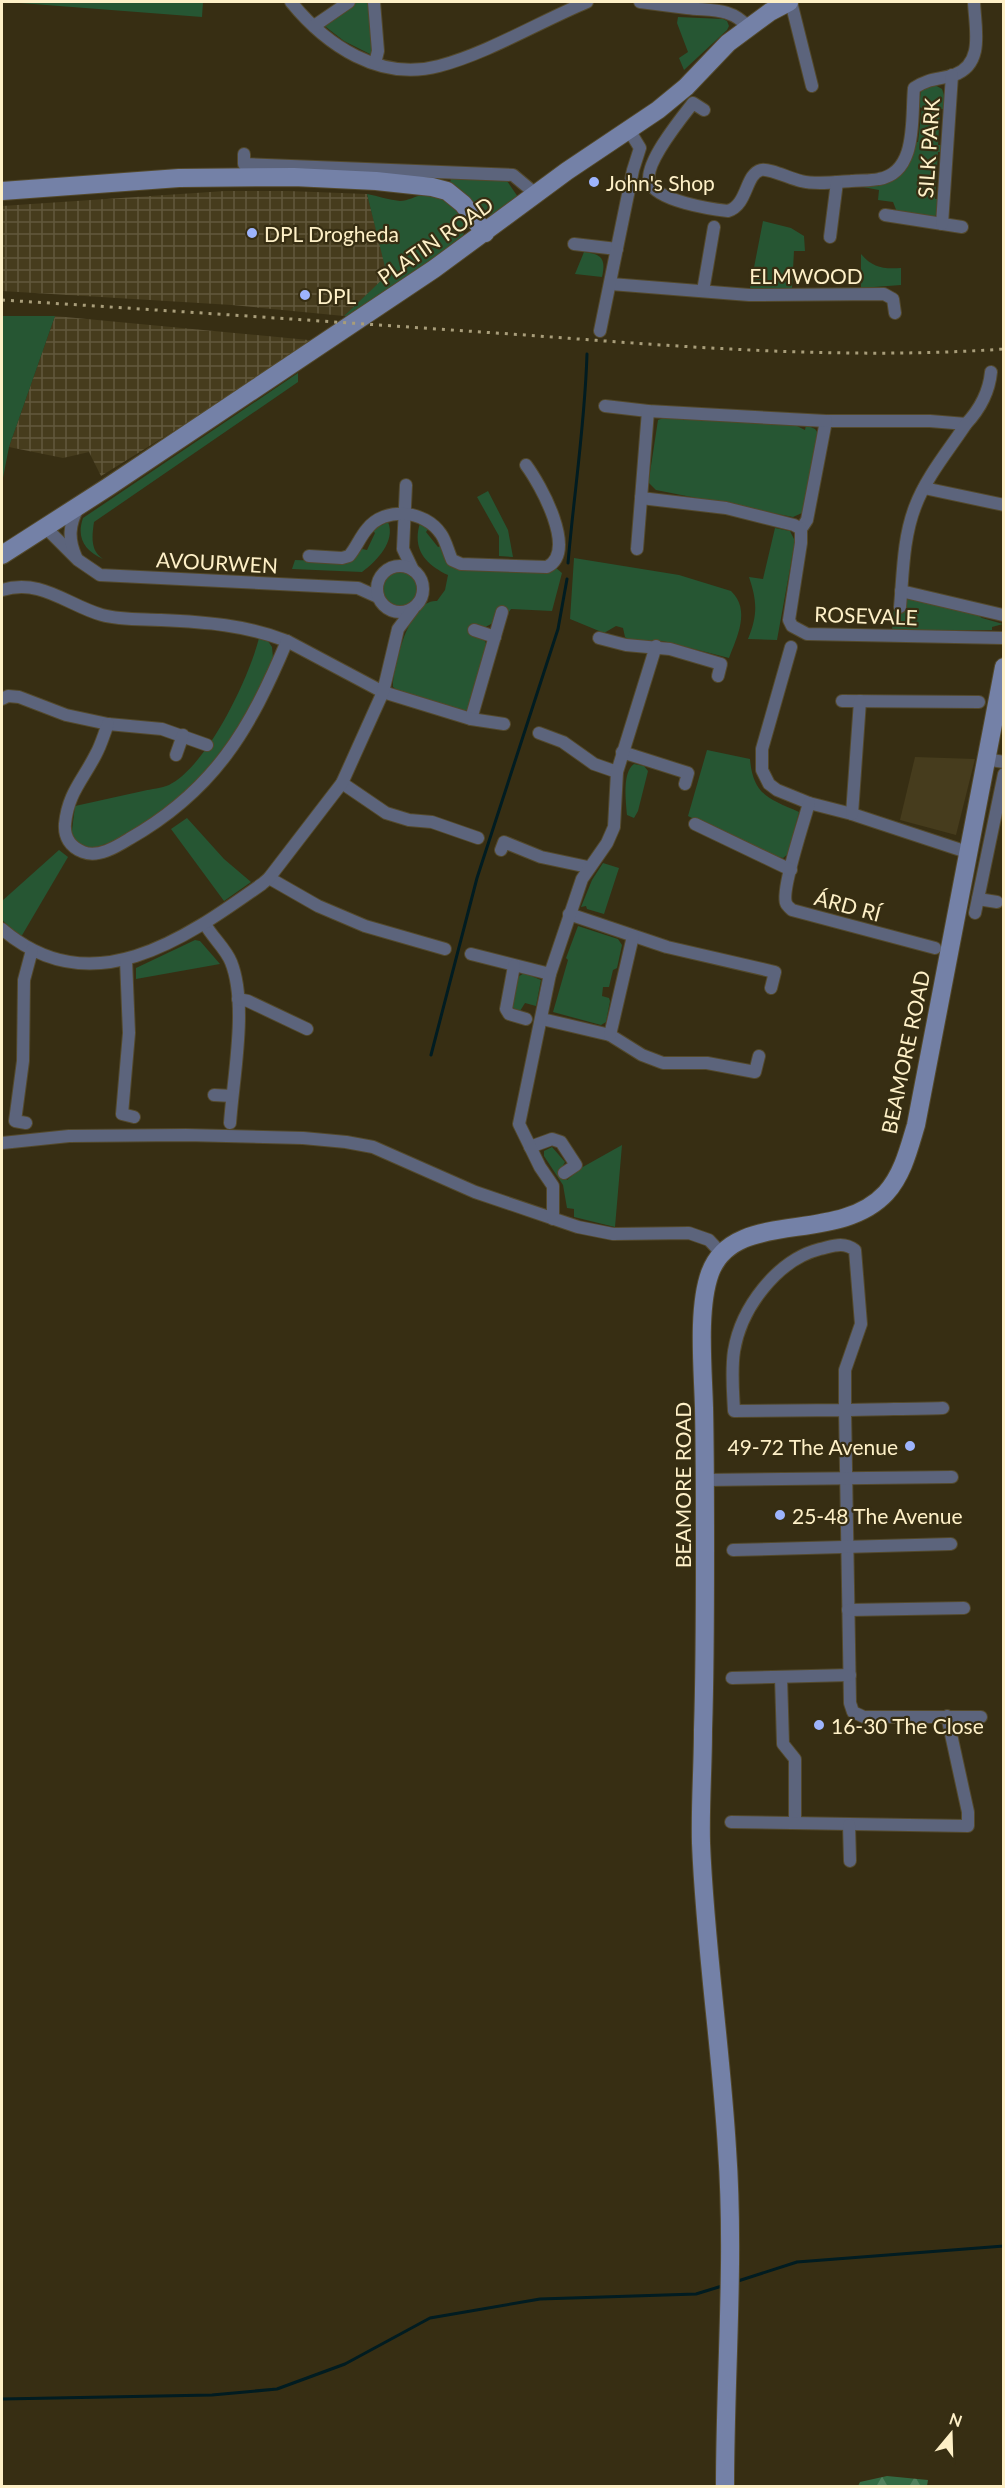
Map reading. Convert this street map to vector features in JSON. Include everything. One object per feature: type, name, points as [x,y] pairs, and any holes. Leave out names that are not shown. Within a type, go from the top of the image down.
[{"type":"main road","name":"PLATIN ROAD","points":[[2,555],[364,317],[485,233],[567,171],[679,93],[728,43],[748,27],[790,2]]},
{"type":"main road","points":[[2,191],[179,178],[376,175],[447,191],[463,204],[485,233]]},
{"type":"main road","name":"BEAMORE ROAD","points":[[725,2487],[730,2239],[727,2151],[705,1911],[701,1838],[705,1648],[702,1356],[705,1294],[710,1274],[722,1254],[744,1237],[834,1222],[860,1213],[884,1195],[896,1178],[916,1125],[1004,667]]},
{"type":"street","points":[[291,2],[326,39],[353,55],[384,67],[411,69],[437,67],[467,57],[587,2]]},
{"type":"street","points":[[314,26],[349,2]]},
{"type":"street","points":[[374,2],[378,51],[375,63]]},
{"type":"street","points":[[553,16],[555,2]]},
{"type":"street","points":[[640,2],[721,10],[737,17],[748,27]]},
{"type":"street","points":[[790,2],[812,86]]},
{"type":"street","name":"SILK PARK","points":[[704,110],[693,103],[671,129],[649,174],[650,183],[655,190],[686,204],[728,211],[739,205],[754,174],[761,170],[769,170],[787,178],[810,183],[879,179],[891,175],[907,158],[914,88],[926,80],[965,70],[972,64],[975,55],[974,2]]},
{"type":"street","name":"SILK PARK","points":[[942,224],[952,75]]},
{"type":"street","points":[[600,331],[633,170],[640,148],[629,130]]},
{"type":"street","points":[[244,154],[244,164],[376,175],[513,175],[537,195]]},
{"type":"street","points":[[830,237],[837,182]]},
{"type":"street","name":"SILK PARK","points":[[885,215],[962,227]]},
{"type":"street","points":[[703,291],[714,227]]},
{"type":"street","points":[[574,244],[617,249]]},
{"type":"street","name":"ELMWOOD","points":[[611,284],[748,295],[884,294],[893,299],[895,313]]},
{"type":"street","name":"ROSEVALE","points":[[900,607],[910,523],[924,488],[977,411],[987,392],[991,372]]},
{"type":"street","points":[[604,405],[648,411],[826,421],[930,421],[966,424]]},
{"type":"street","points":[[637,549],[648,411]]},
{"type":"street","name":"ROSEVALE","points":[[826,421],[807,520],[801,529],[801,543],[789,612],[792,626],[799,632],[807,634],[1004,638]]},
{"type":"street","points":[[309,556],[342,558],[349,556],[367,528],[376,521],[389,515],[405,514],[419,516],[432,525],[441,534],[452,560],[461,564],[547,567],[553,564],[558,554],[554,519],[544,492],[526,465]]},
{"type":"street","points":[[2,929],[32,950],[73,963],[126,960],[151,951],[205,924],[269,878],[342,783],[383,692],[398,629],[418,605],[423,593],[421,580],[413,570],[403,549],[406,486]]},
{"type":"street","points":[[924,488],[1004,506]]},
{"type":"street","points":[[641,498],[726,508],[794,525],[801,529]]},
{"type":"street","points":[[78,561],[71,544],[70,530],[81,502]]},
{"type":"street","name":"AVOURWEN","points":[[45,526],[78,561],[93,572],[108,576],[358,588],[378,597],[390,610],[398,629]]},
{"type":"street","name":"AVOURWEN","points":[[358,588],[379,579],[403,549]]},
{"type":"street","points":[[390,568],[402,566],[413,570]]},
{"type":"street","points":[[378,597],[379,579]]},
{"type":"street","points":[[2,590],[17,587],[37,588],[100,615],[225,624],[268,634],[287,641],[383,692],[471,719],[504,724]]},
{"type":"street","name":"ROSEVALE","points":[[901,591],[1003,615]]},
{"type":"street","points":[[390,610],[402,613],[413,609]]},
{"type":"street","points":[[471,719],[502,612]]},
{"type":"street","points":[[474,630],[495,637]]},
{"type":"street","points":[[599,638],[616,637],[721,664],[718,676]]},
{"type":"street","points":[[108,724],[97,754],[77,784],[68,806],[65,827],[69,843],[75,849],[88,854],[108,850],[146,830],[171,812],[208,777],[251,721],[265,695],[287,641]]},
{"type":"street","points":[[553,1218],[553,1186],[519,1124],[550,974],[577,890],[588,867],[608,843],[614,827],[617,772],[657,646]]},
{"type":"street","points":[[791,647],[762,749],[762,770],[769,784],[777,790],[809,803],[852,814],[967,852]]},
{"type":"street","points":[[2,699],[8,696],[19,697],[66,715],[108,724],[162,729],[207,745]]},
{"type":"street","points":[[842,701],[979,702]]},
{"type":"street","points":[[852,814],[860,701]]},
{"type":"street","points":[[539,733],[564,742],[594,764],[617,772]]},
{"type":"street","points":[[176,755],[183,735]]},
{"type":"street","points":[[622,752],[688,773],[685,784]]},
{"type":"street","points":[[985,759],[1004,762]]},
{"type":"street","points":[[975,913],[1004,774]]},
{"type":"street","points":[[342,783],[386,813],[409,820],[432,822],[478,838]]},
{"type":"street","name":"ÁRD RÍ","points":[[809,803],[785,894],[786,903],[792,910],[935,948]]},
{"type":"street","name":"ÁRD RÍ","points":[[695,824],[791,870]]},
{"type":"street","points":[[501,850],[504,842],[541,857],[588,867]]},
{"type":"street","points":[[269,878],[318,906],[364,927],[445,949]]},
{"type":"street","points":[[978,899],[997,902]]},
{"type":"street","points":[[569,914],[673,948],[775,972],[771,988]]},
{"type":"street","points":[[205,924],[230,959],[236,981],[237,1046],[230,1123]]},
{"type":"street","points":[[610,1035],[633,936]]},
{"type":"street","points":[[26,1123],[15,1121],[23,1061],[24,982],[32,950]]},
{"type":"street","points":[[471,954],[550,974]]},
{"type":"street","points":[[126,960],[129,1033],[122,1114],[134,1117]]},
{"type":"street","points":[[514,966],[506,1009],[509,1014],[526,1018]]},
{"type":"street","points":[[238,999],[248,1001],[307,1029]]},
{"type":"street","points":[[542,1019],[610,1035],[642,1055],[663,1063],[706,1063],[755,1072],[759,1056]]},
{"type":"street","points":[[214,1095],[232,1096]]},
{"type":"street","points":[[2,1143],[69,1136],[186,1135],[303,1138],[346,1142],[373,1147],[475,1192],[578,1227],[613,1234],[689,1233],[709,1240],[722,1254]]},
{"type":"street","points":[[530,1147],[552,1139],[561,1142],[576,1165],[564,1173]]},
{"type":"street","points":[[943,1408],[845,1410],[734,1411],[735,1350],[743,1323],[759,1295],[794,1259],[840,1244],[848,1245],[855,1250],[861,1324],[845,1370],[845,1410],[847,1548],[850,1703],[853,1712],[864,1717],[981,1717]]},
{"type":"street","points":[[704,1480],[952,1477]]},
{"type":"street","points":[[733,1550],[951,1544]]},
{"type":"street","points":[[848,1610],[964,1608]]},
{"type":"street","points":[[732,1678],[850,1676]]},
{"type":"street","points":[[781,1677],[783,1744],[795,1759],[795,1823]]},
{"type":"street","points":[[731,1822],[968,1826],[968,1812],[947,1716]]},
{"type":"street","points":[[849,1825],[849,1861]]},
{"type":"shaded area","points":[[225,191],[367,194],[388,275],[344,316],[232,305],[2,291],[2,206]]},
{"type":"shaded area","points":[[55,316],[319,341],[101,476],[89,452],[63,458],[9,447]]},
{"type":"shaded area","points":[[915,757],[975,759],[956,835],[900,820]]},
{"type":"green space","points":[[7,2],[203,2],[202,17]]},
{"type":"green space","points":[[353,2],[371,2],[376,51],[372,55],[344,41],[322,24]]},
{"type":"green space","points":[[678,17],[723,19],[729,26],[684,70],[679,58],[688,52],[677,23]]},
{"type":"green space","points":[[935,85],[942,89],[945,98],[944,109],[940,109],[938,145],[942,145],[942,152],[938,152],[935,199],[939,199],[934,218],[897,212],[893,202],[878,200],[879,190],[852,185],[886,180],[902,173],[912,156],[914,142],[918,142],[922,108],[918,107],[922,88]]},
{"type":"green space","points":[[451,178],[507,181],[518,197],[492,216],[480,213],[450,184]]},
{"type":"green space","points":[[367,194],[400,201],[423,195],[441,197],[449,201],[460,214],[464,222],[464,230],[462,239],[353,317],[344,316],[387,275]]},
{"type":"green space","points":[[763,221],[791,228],[804,236],[805,251],[794,251],[792,288],[750,288]]},
{"type":"green space","points":[[584,252],[601,258],[602,277],[575,274]]},
{"type":"green space","points":[[861,254],[879,267],[901,268],[901,285],[861,288]]},
{"type":"green space","points":[[2,316],[55,316],[9,447],[2,483]]},
{"type":"green space","points":[[298,373],[298,382],[94,522],[94,547],[103,559],[87,548],[81,532],[83,518]]},
{"type":"green space","points":[[669,416],[763,424],[793,424],[805,430],[806,425],[815,429],[818,433],[802,513],[793,517],[656,490],[649,483],[649,479],[658,420]]},
{"type":"green space","points":[[488,491],[508,530],[513,557],[499,556],[499,536],[477,497]]},
{"type":"green space","points":[[388,522],[389,536],[384,550],[362,572],[292,569],[295,560],[347,562],[355,558],[362,549],[367,550],[375,533],[372,530]]},
{"type":"green space","points":[[420,523],[429,528],[426,532],[438,547],[441,546],[455,566],[550,572],[556,568],[562,573],[552,611],[498,610],[493,623],[472,634],[485,641],[487,646],[471,704],[467,710],[460,712],[400,692],[393,687],[396,664],[411,621],[427,603],[437,601],[445,590],[448,575],[433,566],[422,555],[418,541]]},
{"type":"green space","points":[[775,528],[790,531],[795,541],[777,640],[748,639],[754,622],[755,608],[754,593],[749,577],[763,579]]},
{"type":"green space","points":[[574,558],[679,575],[731,591],[737,598],[741,615],[738,633],[729,658],[663,641],[629,640],[625,637],[623,628],[616,626],[604,633],[570,619]]},
{"type":"green space","points":[[400,571],[413,576],[418,589],[413,602],[400,607],[387,602],[382,589],[387,576]]},
{"type":"green space","points":[[905,597],[976,614],[1003,624],[992,627],[992,630],[892,630],[894,609],[902,611]]},
{"type":"green space","points":[[259,638],[268,641],[272,647],[273,658],[258,693],[235,732],[206,771],[165,811],[120,839],[94,848],[86,848],[71,838],[75,806],[160,788],[184,775],[212,740],[225,719],[246,675]]},
{"type":"green space","points":[[707,750],[750,759],[755,781],[764,794],[799,812],[788,854],[783,858],[746,846],[688,816]]},
{"type":"green space","points":[[634,764],[644,766],[648,771],[638,811],[634,818],[627,815],[626,780]]},
{"type":"green space","points":[[187,818],[224,859],[251,882],[224,901],[171,829]]},
{"type":"green space","points":[[59,850],[68,857],[21,937],[2,920],[2,901]]},
{"type":"green space","points":[[603,863],[619,868],[604,914],[587,909],[586,906],[581,907],[592,880]]},
{"type":"green space","points":[[578,926],[618,939],[622,945],[617,968],[613,970],[609,987],[603,987],[602,996],[609,998],[610,1001],[606,1022],[601,1025],[553,1012],[568,960],[566,958]]},
{"type":"green space","points":[[195,940],[200,941],[220,964],[136,979],[136,968]]},
{"type":"green space","points":[[524,973],[541,980],[536,1006],[525,1003],[520,1011],[511,1007],[518,977]]},
{"type":"green space","points":[[622,1145],[615,1227],[574,1217],[574,1209],[567,1208],[563,1185],[544,1156],[544,1151],[552,1147],[565,1162],[560,1171],[567,1180],[581,1168]]},
{"type":"green space","points":[[887,2476],[928,2480],[927,2486],[858,2486],[860,2482]]},
{"type":"waterway","points":[[568,563],[582,432],[587,354]]},
{"type":"waterway","points":[[431,1055],[477,878],[558,629],[567,579]]},
{"type":"waterway","points":[[738,2281],[797,2262],[1004,2246]]},
{"type":"waterway","points":[[2,2399],[212,2395],[277,2389],[345,2364],[430,2318],[540,2299],[696,2294],[722,2286]]},
{"type":"railway","points":[[2,300],[764,351],[884,353],[1004,349]]},
{"type":"place","name":"John's Shop","points":[[594,182]]},
{"type":"place","name":"DPL Drogheda","points":[[252,233]]},
{"type":"place","name":"DPL","points":[[305,295]]},
{"type":"place","name":"49-72 The Avenue","points":[[910,1446]]},
{"type":"place","name":"25-48 The Avenue","points":[[780,1515]]},
{"type":"place","name":"16-30 The Close","points":[[819,1725]]}]
